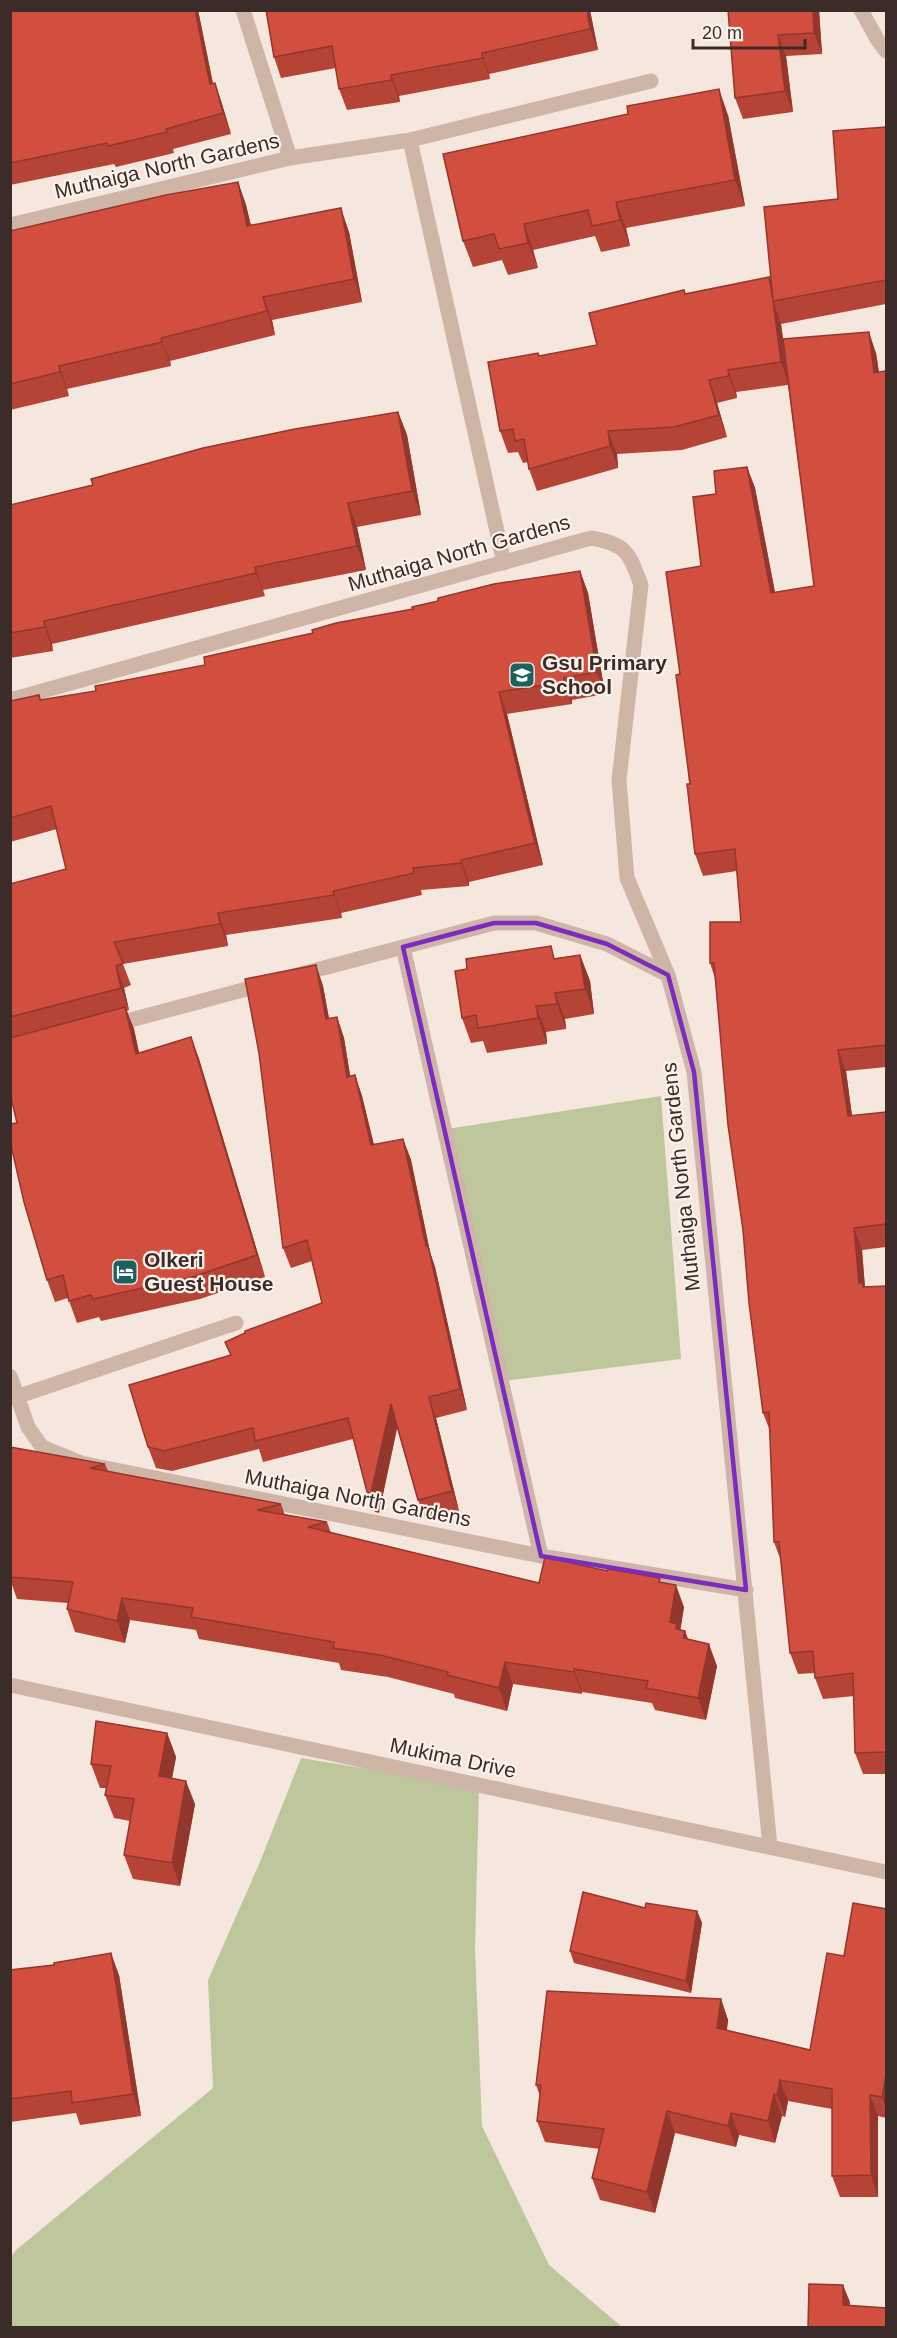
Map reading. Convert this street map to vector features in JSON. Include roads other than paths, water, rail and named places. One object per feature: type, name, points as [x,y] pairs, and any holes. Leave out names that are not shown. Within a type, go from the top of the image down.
[{"type":"street","points":[[243,10],[290,158]]},
{"type":"street","points":[[861,10],[886,51]]},
{"type":"street","name":"Muthaiga North Gardens","points":[[10,225],[290,158],[410,140],[651,81]]},
{"type":"street","points":[[410,140],[504,563]]},
{"type":"street","name":"Muthaiga North Gardens","points":[[10,700],[591,538],[608,541],[623,548],[633,562],[641,585],[619,780],[627,878],[668,975],[694,1072],[770,1847]]},
{"type":"street","points":[[103,1028],[494,923],[536,923],[607,944],[668,975]]},
{"type":"street","points":[[403,947],[542,1556]]},
{"type":"street","points":[[16,1397],[236,1323]]},
{"type":"street","name":"Muthaiga North Gardens","points":[[10,1376],[28,1427],[42,1447],[81,1463],[542,1556],[746,1590]]},
{"type":"street","name":"Mukima Drive","points":[[10,1685],[886,1872]]},
{"type":"place","name":"Gsu Primary School","points":[[522,675]]},
{"type":"place","name":"Olkeri Guest House","points":[[125,1272]]}]
